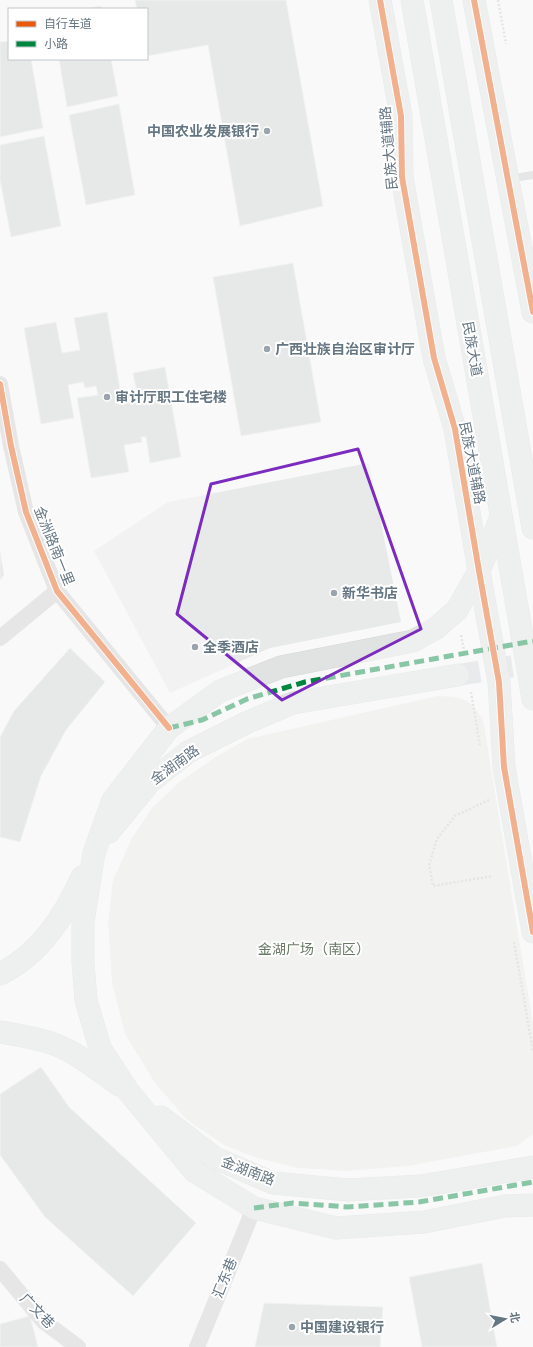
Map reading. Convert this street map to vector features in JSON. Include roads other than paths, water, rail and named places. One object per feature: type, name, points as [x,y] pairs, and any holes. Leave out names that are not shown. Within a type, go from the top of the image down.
[{"type":"main road","name":"民族大道辅路","points":[[380,0],[401,116],[403,184],[434,358],[455,429],[499,682],[504,767],[533,932]]},
{"type":"main road","name":"民族大道","points":[[412,0],[533,699]]},
{"type":"main road","name":"民族大道","points":[[441,0],[532,518]]},
{"type":"main road","points":[[474,0],[533,312]]},
{"type":"main road","points":[[501,516],[479,571],[457,610],[435,629],[413,641],[281,667],[220,691],[169,728],[113,800],[94,852],[83,922],[86,1000],[100,1048],[128,1091],[194,1171],[254,1208],[336,1228],[424,1222],[505,1206],[533,1205]]},
{"type":"main road","name":"金湖南路","points":[[0,974],[18,965],[49,935],[70,903],[94,852],[128,806],[150,782],[188,752],[248,722],[293,703],[458,675]]},
{"type":"main road","name":"金湖南路","points":[[0,1032],[21,1035],[54,1044],[76,1055],[128,1091],[215,1158],[273,1183],[348,1190],[421,1186],[533,1167]]},
{"type":"street","name":"金洲路南一里","points":[[0,384],[5,447],[26,512],[57,591],[169,728]]},
{"type":"street","points":[[0,638],[57,591]]},
{"type":"street","name":"汇东巷","points":[[196,1347],[254,1208]]},
{"type":"street","name":"广文巷","points":[[0,1270],[43,1321],[78,1347]]},
{"type":"lane","points":[[507,179],[533,175]]},
{"type":"tunnel","points":[[458,675],[533,663]]},
{"type":"place","name":"中国农业发展银行","points":[[267,131]]},
{"type":"place","name":"广西壮族自治区审计厅","points":[[267,349]]},
{"type":"place","name":"审计厅职工住宅楼","points":[[107,397]]},
{"type":"place","name":"新华书店","points":[[334,593]]},
{"type":"place","name":"全季酒店","points":[[195,647]]},
{"type":"place","name":"中国建设银行","points":[[292,1327]]},
{"type":"park label","name":"金湖广场（南区）","points":[[314,949]]}]
